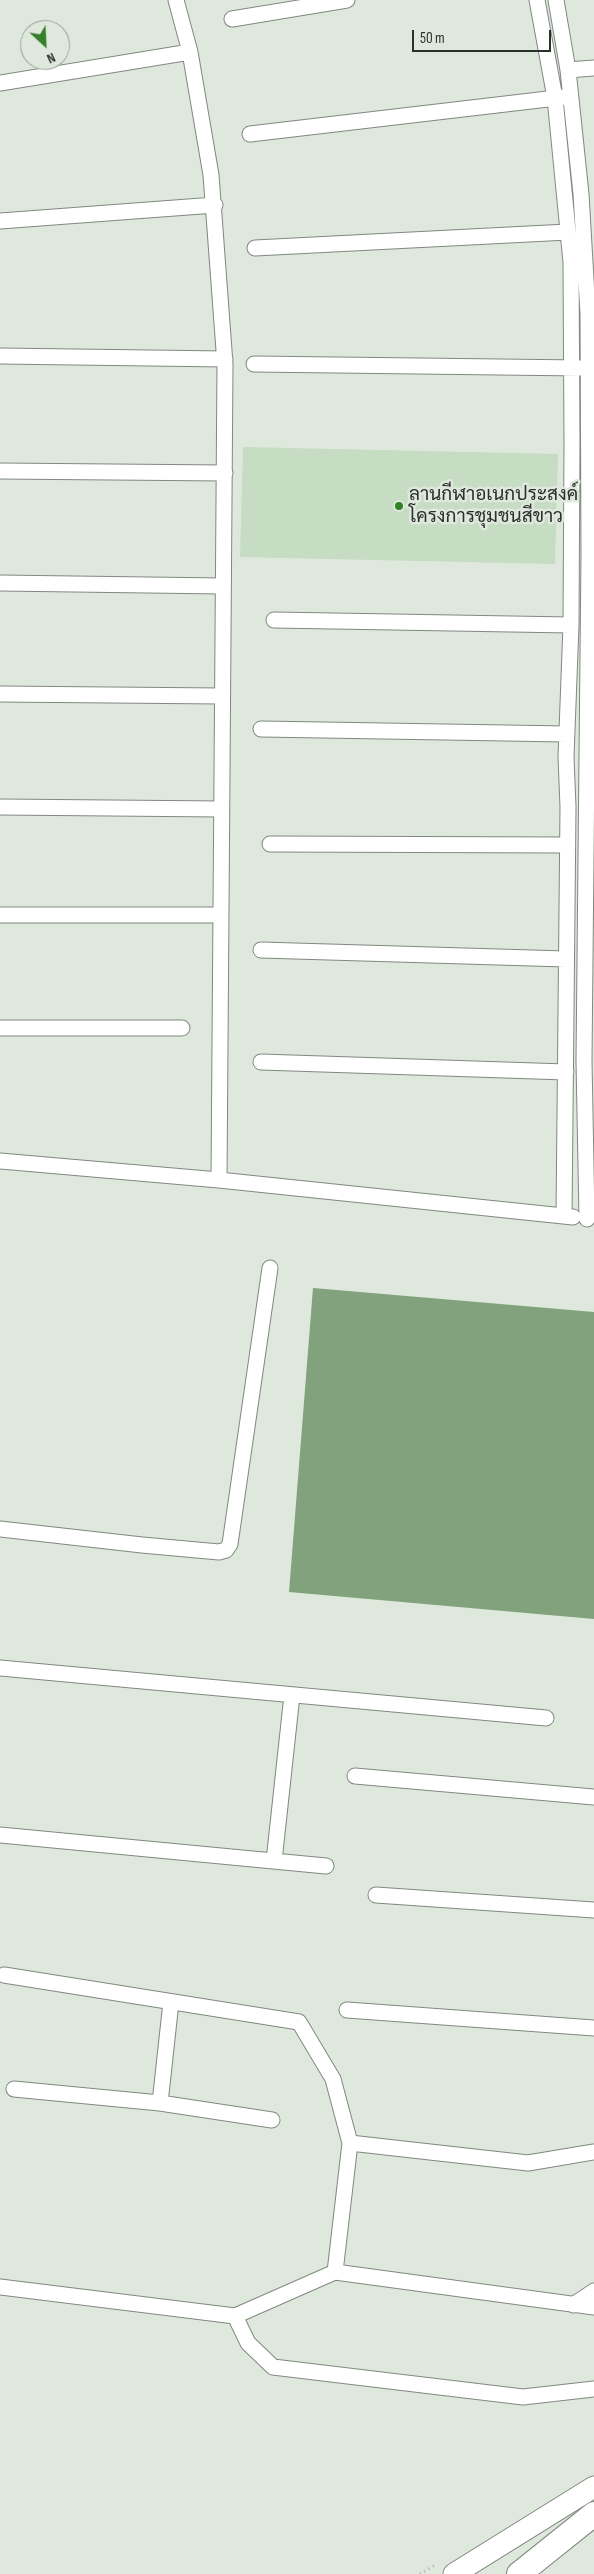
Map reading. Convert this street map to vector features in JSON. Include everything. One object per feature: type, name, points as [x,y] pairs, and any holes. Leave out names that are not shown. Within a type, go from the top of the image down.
[{"type":"main road","points":[[448,2568],[594,2487]]},
{"type":"main road","points":[[519,2574],[594,2514]]},
{"type":"main road","points":[[525,2574],[594,2531]]},
{"type":"street","points":[[176,0],[190,52],[215,205],[225,359],[221,696],[219,1180]]},
{"type":"street","points":[[232,19],[348,0]]},
{"type":"street","points":[[537,0],[554,98],[568,232],[572,368],[571,625],[566,776],[564,1216]]},
{"type":"street","points":[[0,1161],[219,1180],[590,1219],[592,438],[588,368],[591,314],[588,194],[556,0]]},
{"type":"street","points":[[0,83],[190,52]]},
{"type":"street","points":[[568,70],[594,68]]},
{"type":"street","points":[[250,134],[571,96]]},
{"type":"street","points":[[0,221],[215,205]]},
{"type":"street","points":[[255,248],[568,232]]},
{"type":"street","points":[[0,356],[225,359]]},
{"type":"street","points":[[254,364],[588,368]]},
{"type":"street","points":[[0,471],[225,472]]},
{"type":"street","points":[[570,554],[592,554]]},
{"type":"street","points":[[0,583],[222,586]]},
{"type":"street","points":[[274,620],[571,625]]},
{"type":"street","points":[[0,694],[221,696]]},
{"type":"street","points":[[261,729],[567,734]]},
{"type":"street","points":[[566,776],[590,776]]},
{"type":"street","points":[[0,807],[221,809]]},
{"type":"street","points":[[270,844],[567,845]]},
{"type":"street","points":[[0,915],[221,915]]},
{"type":"street","points":[[261,950],[566,959]]},
{"type":"street","points":[[565,998],[590,999]]},
{"type":"street","points":[[0,1028],[182,1028]]},
{"type":"street","points":[[261,1062],[566,1072]]},
{"type":"street","points":[[0,1529],[142,1545],[219,1552],[226,1550],[230,1544],[270,1268]]},
{"type":"street","points":[[0,1668],[546,1718]]},
{"type":"street","points":[[274,1861],[292,1695]]},
{"type":"street","points":[[356,1776],[594,1797]]},
{"type":"street","points":[[0,1835],[326,1866]]},
{"type":"street","points":[[376,1895],[594,1910]]},
{"type":"street","points":[[4,1975],[299,2022],[333,2079],[350,2143],[335,2272]]},
{"type":"street","points":[[160,2103],[171,2002]]},
{"type":"street","points":[[347,2010],[594,2028]]},
{"type":"street","points":[[14,2088],[160,2103],[272,2120]]},
{"type":"street","points":[[350,2143],[528,2163],[594,2152]]},
{"type":"street","points":[[0,2286],[236,2316],[335,2272],[594,2307]]},
{"type":"street","points":[[573,2304],[594,2291]]},
{"type":"street","points":[[236,2316],[248,2343],[273,2367],[524,2397],[594,2389]]},
{"type":"path","points":[[420,2574],[448,2568]]},
{"type":"shaded area","name":"ลานกีฬาอเนกประสงค์ โครงการชุมชนสีขาว","points":[[243,447],[558,454],[555,564],[240,557]]},
{"type":"shaded area","points":[[313,1288],[594,1312],[594,1619],[289,1592]]},
{"type":"place","name":"ลานกีฬาอเนกประสงค์ โครงการชุมชนสีขาว","points":[[399,506]]}]
